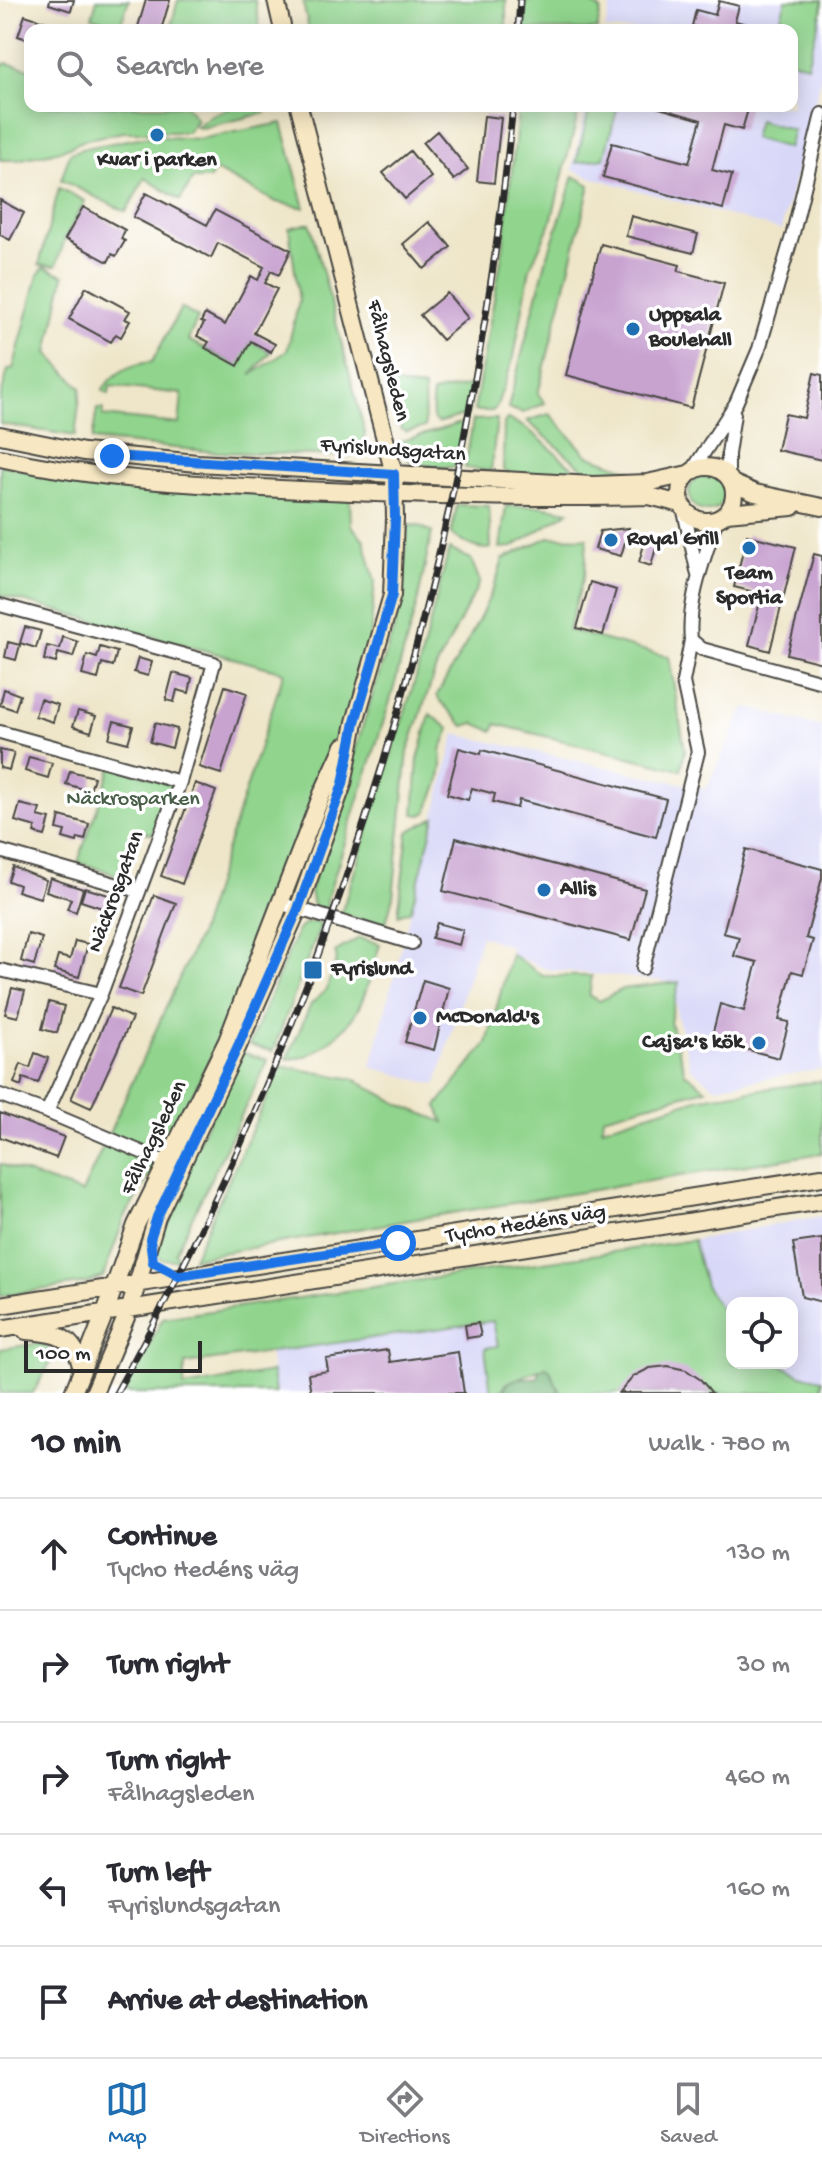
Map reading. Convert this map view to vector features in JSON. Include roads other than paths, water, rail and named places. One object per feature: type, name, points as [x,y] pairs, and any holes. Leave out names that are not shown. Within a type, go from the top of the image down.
[{"type":"main road","points":[[276,0],[282,24]]},
{"type":"main road","name":"Fålhagsleden","points":[[94,1393],[130,1308],[173,1165],[290,906],[322,794],[355,722],[392,595],[394,474],[301,112]]},
{"type":"main road","name":"Fyrislundsgatan","points":[[0,435],[112,456],[593,485],[647,483],[690,472]]},
{"type":"main road","name":"Fyrislundsgatan","points":[[0,458],[109,477],[395,495],[649,496],[682,508]]},
{"type":"main road","points":[[699,468],[715,468],[755,493],[814,506],[698,521],[682,508],[680,488],[690,472],[699,468]]},
{"type":"main road","points":[[721,517],[734,499],[730,480]]},
{"type":"main road","name":"Fålhagsleden","points":[[73,1393],[136,1225],[173,1165]]},
{"type":"main road","name":"Tycho Hedéns väg","points":[[0,1305],[822,1177]]},
{"type":"main road","name":"Tycho Hedéns väg","points":[[0,1329],[106,1310],[197,1300],[822,1201]]},
{"type":"main road","points":[[150,1239],[153,1262],[179,1276]]},
{"type":"main road","points":[[0,1329],[54,1333],[77,1351],[82,1371]]},
{"type":"street","points":[[730,480],[728,454],[736,403],[767,323],[822,114]]},
{"type":"street","points":[[690,472],[736,403]]},
{"type":"street","points":[[682,508],[690,529],[699,582]]},
{"type":"street","points":[[643,968],[698,752],[683,682],[691,640],[689,623],[721,517]]},
{"type":"street","name":"Näckrosgatan","points":[[0,605],[214,663],[180,782],[101,994],[47,1112]]},
{"type":"street","points":[[691,640],[702,649],[822,682]]},
{"type":"street","points":[[0,732],[180,782]]},
{"type":"street","points":[[0,851],[139,891]]},
{"type":"street","points":[[290,906],[412,943]]},
{"type":"street","points":[[0,970],[101,994]]},
{"type":"street","points":[[0,1095],[173,1165]]},
{"type":"railway","points":[[518,24],[520,0]]},
{"type":"railway","points":[[116,1393],[195,1241],[266,1087],[327,930],[381,770],[426,608],[463,443],[492,276],[512,112]]},
{"type":"place","name":"Kvar i parken","points":[[157,135]]},
{"type":"place","name":"Uppsala Boulehall","points":[[633,329]]},
{"type":"place","name":"Royal Grill","points":[[611,540]]},
{"type":"place","name":"Team Sportia","points":[[749,548]]},
{"type":"place","name":"Allis","points":[[544,890]]},
{"type":"place","name":"Fyrislund","points":[[313,970]]},
{"type":"place","name":"McDonald's","points":[[420,1018]]},
{"type":"place","name":"Cajsa's kök","points":[[759,1043]]},
{"type":"park label","name":"Näckrosparken","points":[[133,800]]}]
